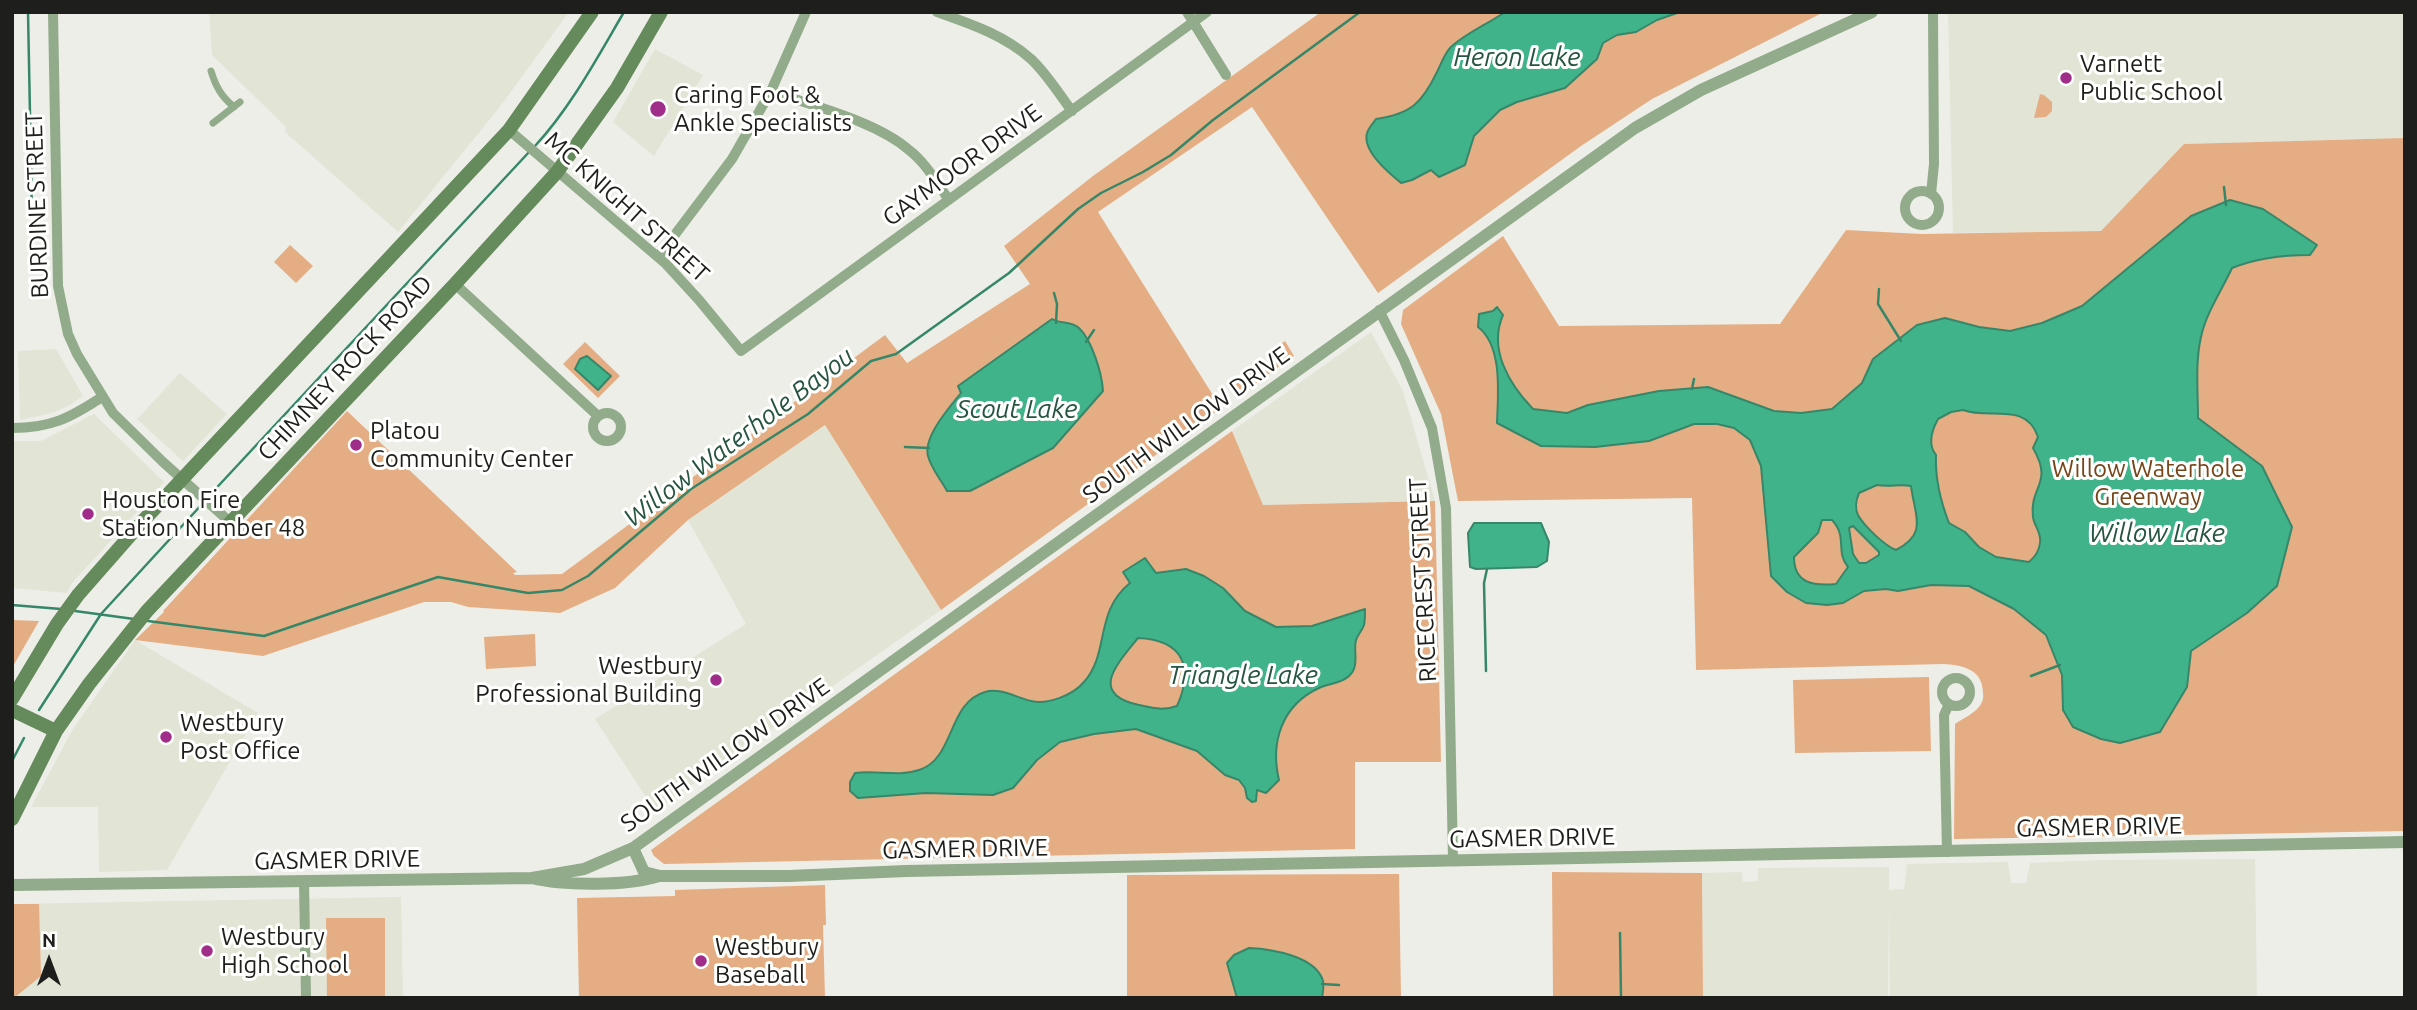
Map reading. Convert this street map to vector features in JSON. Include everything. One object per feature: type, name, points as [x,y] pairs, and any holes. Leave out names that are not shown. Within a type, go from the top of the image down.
[{"type":"main road","name":"CHIMNEY ROCK ROAD","points":[[12,699],[57,624],[78,595],[142,522],[188,484],[514,135],[592,12]]},
{"type":"main road","name":"CHIMNEY ROCK ROAD","points":[[12,819],[56,731],[130,631],[225,518],[455,284],[617,88],[660,12]]},
{"type":"main road","points":[[12,710],[56,731]]},
{"type":"street","name":"BURDINE STREET","points":[[53,12],[60,301],[73,344],[113,413],[225,518]]},
{"type":"street","points":[[658,257],[732,159],[771,91],[806,12]]},
{"type":"street","points":[[937,12],[985,29],[1015,47],[1040,69],[1072,111]]},
{"type":"street","points":[[1187,12],[1226,75]]},
{"type":"street","name":"GAYMOOR DRIVE","points":[[741,351],[1207,12]]},
{"type":"street","name":"SOUTH WILLOW DRIVE","points":[[532,878],[584,869],[634,848],[1635,128],[1701,90],[1872,12]]},
{"type":"street","points":[[1930,194],[1934,164],[1933,12]]},
{"type":"street","points":[[211,71],[223,98],[237,104],[213,123]]},
{"type":"street","points":[[771,91],[874,128],[895,139],[923,164],[949,200]]},
{"type":"street","name":"MC KNIGHT STREET","points":[[514,135],[658,257],[699,300],[741,351]]},
{"type":"street","points":[[455,284],[598,416]]},
{"type":"street","name":"RICECREST STREET","points":[[1379,310],[1404,360],[1432,428],[1446,508],[1453,861]]},
{"type":"street","points":[[12,428],[42,427],[61,422],[102,397]]},
{"type":"street","points":[[1947,852],[1944,715],[1949,705]]},
{"type":"street","name":"GASMER DRIVE","points":[[12,885],[532,878],[552,883],[569,883],[643,881],[660,876],[789,876],[934,870],[2405,842]]},
{"type":"street","points":[[634,848],[644,872],[660,876]]},
{"type":"street","points":[[304,882],[306,998]]},
{"type":"shaded area","points":[[209,12],[569,12],[499,108],[398,232],[284,131],[287,128],[212,55]]},
{"type":"shaded area","name":"Varnett Public School","points":[[1948,12],[2405,12],[2405,138],[2184,144],[2101,231],[1953,233]]},
{"type":"shaded area","points":[[655,49],[703,75],[654,156],[613,122]]},
{"type":"shaded area","points":[[1371,332],[1403,391],[1435,501],[1263,505],[1232,431]]},
{"type":"shaded area","points":[[56,349],[83,396],[52,413],[20,420],[18,351]]},
{"type":"shaded area","points":[[180,373],[227,414],[183,461],[137,419]]},
{"type":"shaded area","points":[[94,414],[164,482],[72,583],[67,593],[12,588],[12,441],[41,441]]},
{"type":"shaded area","points":[[825,425],[941,610],[655,811],[595,719],[746,624],[688,520]]},
{"type":"shaded area","points":[[135,640],[258,713],[167,870],[99,872],[98,807],[31,807],[73,729]]},
{"type":"shaded area","points":[[2255,859],[2257,998],[1890,998],[1889,902],[1888,998],[1703,998],[1702,873],[1742,872],[1743,882],[1758,881],[1758,868],[1889,867],[1889,890],[1904,889],[1907,864],[2008,862],[2011,883],[2026,883],[2030,863]]},
{"type":"shaded area","name":"Westbury High School","points":[[401,897],[403,998],[12,998],[12,904]]},
{"type":"green space","points":[[1321,12],[1824,12],[1652,99],[1581,146],[1378,293],[1252,107],[1098,212],[1221,408],[941,610],[825,425],[688,520],[615,588],[560,613],[468,607],[451,602],[424,602],[263,656],[135,640],[164,612],[347,411],[517,572],[513,573],[515,575],[562,574],[885,335],[907,363],[1030,284],[1004,246],[1093,176]]},
{"type":"green space","points":[[2040,94],[2052,102],[2052,111],[2046,117],[2034,118]]},
{"type":"green space","name":"Willow Waterhole Greenway","points":[[2405,138],[2405,831],[1954,839],[1955,724],[1982,703],[1982,685],[1975,674],[1964,667],[1943,664],[1696,670],[1692,498],[1458,501],[1441,414],[1401,324],[1403,310],[1503,236],[1559,326],[1780,324],[1846,230],[1921,234],[2101,231],[2184,144]]},
{"type":"green space","points":[[290,245],[313,266],[296,283],[274,262]]},
{"type":"green space","points":[[1285,341],[1294,356],[1239,395],[1231,380],[1236,384],[1253,370],[1251,362],[1257,368],[1286,349],[1282,343]]},
{"type":"green space","points":[[585,342],[620,376],[598,398],[563,364]]},
{"type":"green space","points":[[1232,431],[1263,505],[1435,501],[1441,762],[1355,762],[1355,849],[664,864],[654,856],[651,850]]},
{"type":"green space","points":[[12,620],[39,621],[12,668]]},
{"type":"green space","points":[[535,634],[536,666],[486,669],[484,637]]},
{"type":"green space","points":[[1929,677],[1931,751],[1795,753],[1793,680]]},
{"type":"green space","points":[[1552,872],[1702,873],[1703,998],[1553,998]]},
{"type":"green space","points":[[1399,874],[1401,998],[1127,998],[1127,875]]},
{"type":"green space","name":"Westbury Baseball","points":[[825,885],[825,998],[579,998],[577,898],[675,896],[675,890]]},
{"type":"green space","points":[[12,904],[39,904],[41,976],[14,998],[12,998]]},
{"type":"green space","points":[[326,918],[385,918],[385,998],[327,998]]},
{"type":"water","name":"Heron Lake","points":[[1505,12],[1680,12],[1657,20],[1636,32],[1617,35],[1603,43],[1597,59],[1565,88],[1517,102],[1500,110],[1474,136],[1465,165],[1439,177],[1431,170],[1401,183],[1372,154],[1367,140],[1369,128],[1376,119],[1398,114],[1414,105],[1432,83],[1450,48]]},
{"type":"water","name":"Willow Lake","points":[[2230,200],[2263,209],[2317,245],[2310,255],[2270,258],[2232,268],[2203,328],[2198,357],[2198,418],[2262,466],[2292,527],[2277,586],[2247,613],[2191,651],[2187,687],[2160,732],[2120,743],[2101,739],[2073,727],[2063,710],[2062,675],[2046,635],[2014,609],[1969,586],[1931,585],[1898,591],[1864,591],[1843,603],[1827,605],[1806,603],[1787,592],[1771,576],[1761,466],[1750,440],[1734,428],[1717,424],[1694,424],[1649,441],[1595,447],[1541,446],[1497,423],[1498,385],[1495,358],[1486,335],[1478,327],[1479,314],[1493,311],[1497,307],[1503,315],[1498,341],[1503,365],[1516,389],[1533,409],[1567,413],[1588,405],[1659,391],[1708,387],[1774,411],[1801,413],[1832,409],[1862,383],[1873,359],[1917,325],[1945,318],[1979,327],[2010,331],[2042,323],[2082,306],[2191,216]],"holes":[[[1963,410],[2016,415],[2025,419],[2038,437],[2033,448],[2039,460],[2041,477],[2033,507],[2040,539],[2038,552],[2029,562],[1996,557],[1949,523],[1939,489],[1936,455],[1931,442],[1938,419],[1951,412]],[[1877,485],[1911,486],[1917,523],[1916,530],[1906,544],[1896,550],[1891,548],[1865,525],[1856,510],[1859,493]],[[1822,520],[1832,520],[1837,526],[1842,555],[1848,567],[1836,584],[1813,583],[1801,578],[1797,573],[1794,557],[1818,533]],[[1853,526],[1879,555],[1866,563],[1859,563],[1853,554],[1849,528]]]},
{"type":"water","name":"Scout Lake","points":[[1052,319],[1073,324],[1084,333],[1096,358],[1103,391],[1053,448],[970,491],[947,491],[931,465],[927,448],[938,423],[961,393],[958,386]]},
{"type":"water","points":[[587,356],[611,376],[598,390],[575,369],[580,359]]},
{"type":"water","points":[[1474,523],[1541,523],[1549,542],[1547,561],[1537,567],[1470,567],[1468,533]]},
{"type":"water","name":"Triangle Lake","points":[[1145,558],[1156,573],[1186,569],[1223,588],[1245,611],[1276,627],[1312,626],[1365,609],[1364,625],[1356,640],[1352,672],[1342,681],[1323,686],[1306,695],[1288,715],[1282,726],[1276,752],[1279,780],[1266,793],[1257,790],[1256,801],[1252,802],[1247,798],[1245,788],[1239,780],[1225,775],[1197,751],[1136,729],[1094,734],[1060,742],[1037,760],[1013,788],[993,795],[926,793],[858,798],[850,791],[850,782],[855,773],[904,773],[931,764],[946,743],[964,707],[985,692],[997,691],[1031,701],[1045,702],[1060,698],[1079,687],[1092,671],[1111,607],[1130,583],[1123,572]],"holes":[[[1138,638],[1154,640],[1175,650],[1184,668],[1182,692],[1177,706],[1172,708],[1153,708],[1123,700],[1114,694],[1111,686],[1116,668]]]},
{"type":"water","points":[[1249,948],[1280,952],[1312,965],[1323,981],[1322,998],[1237,998],[1227,963],[1234,955]]},
{"type":"waterway","points":[[28,12],[32,218]]},
{"type":"waterway","points":[[535,146],[572,99],[624,12]]},
{"type":"waterway","name":"Willow Waterhole Bayou","points":[[148,621],[264,636],[438,577],[528,593],[562,590],[588,576],[691,489],[808,414],[871,361],[896,354],[1009,273],[1078,209],[1101,193],[1171,155],[1213,120],[1360,12]]},
{"type":"waterway","points":[[208,497],[530,151]]},
{"type":"waterway","points":[[2224,187],[2226,205]]},
{"type":"waterway","points":[[1879,289],[1878,304],[1901,341]]},
{"type":"waterway","points":[[1054,293],[1057,304],[1056,323]]},
{"type":"waterway","points":[[1086,342],[1094,330]]},
{"type":"waterway","points":[[1692,389],[1694,379]]},
{"type":"waterway","points":[[905,447],[929,448]]},
{"type":"waterway","points":[[39,710],[101,614],[204,502]]},
{"type":"waterway","points":[[1486,671],[1484,583],[1487,569]]},
{"type":"waterway","name":"Willow Waterhole Bayou","points":[[12,605],[61,609]]},
{"type":"waterway","name":"Willow Waterhole Bayou","points":[[75,611],[134,619]]},
{"type":"waterway","points":[[2031,676],[2060,665]]},
{"type":"waterway","points":[[12,761],[24,738]]},
{"type":"waterway","points":[[1620,933],[1621,998]]},
{"type":"waterway","points":[[1322,984],[1339,985]]},
{"type":"place","name":"Varnett Public School","points":[[2066,78]]},
{"type":"place","name":"Caring Foot & Ankle Specialists","points":[[658,109]]},
{"type":"place","name":"Platou Community Center","points":[[356,445]]},
{"type":"place","name":"Houston Fire Station Number 48","points":[[88,514]]},
{"type":"place","name":"Westbury Professional Building","points":[[716,680]]},
{"type":"place","name":"Westbury Post Office","points":[[166,737]]},
{"type":"place","name":"Westbury High School","points":[[207,951]]},
{"type":"place","name":"Westbury Baseball","points":[[701,961]]}]
